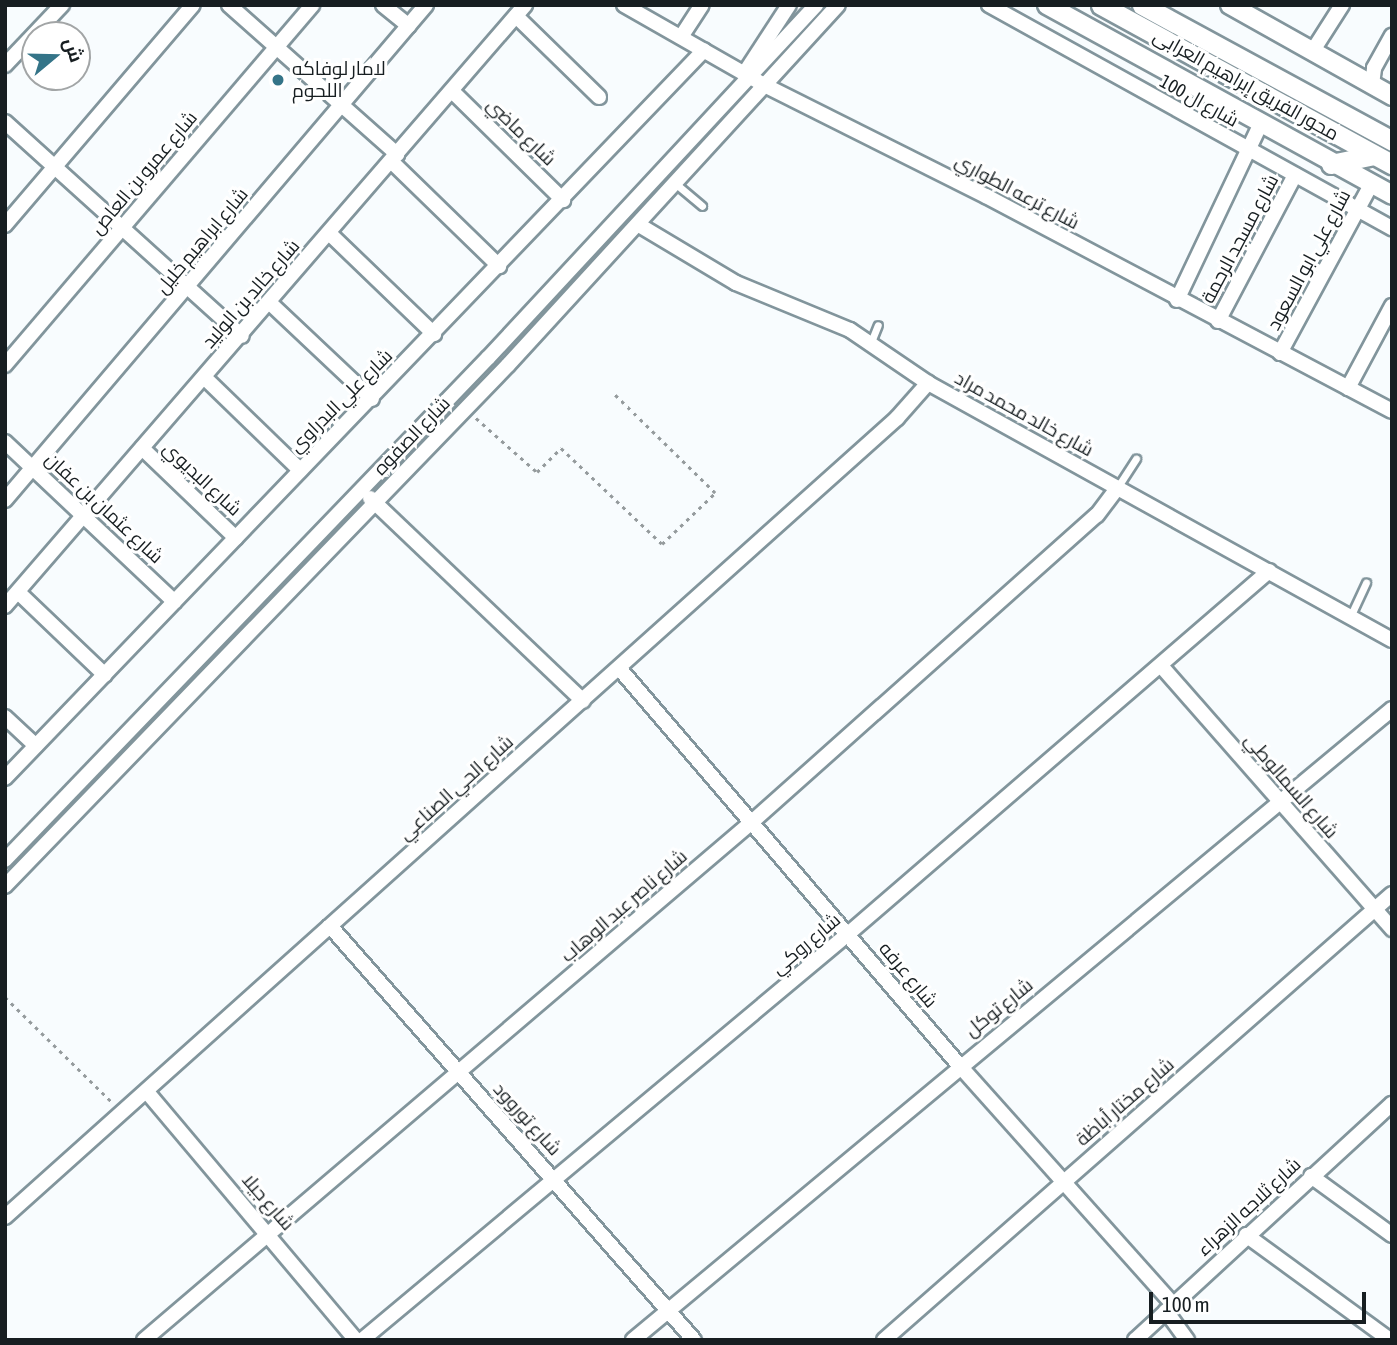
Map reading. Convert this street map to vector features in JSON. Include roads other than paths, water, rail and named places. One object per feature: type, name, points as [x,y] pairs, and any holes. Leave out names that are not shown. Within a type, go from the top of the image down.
[{"type":"main road","name":"محور الفريق إبراهيم العرابى","points":[[1101,5],[1392,164]]},
{"type":"main road","name":"محور الفريق إبراهيم العرابى","points":[[1142,5],[1392,141]]},
{"type":"main road","points":[[1331,164],[1374,155]]},
{"type":"street","points":[[5,65],[62,5]]},
{"type":"street","points":[[5,225],[193,5]]},
{"type":"street","points":[[229,5],[343,106],[499,266]]},
{"type":"street","name":"شارع عمرو بن العاص","points":[[5,365],[312,5]]},
{"type":"street","points":[[383,5],[409,26]]},
{"type":"street","name":"شارع ابراهيم خليل","points":[[5,500],[343,106],[426,5]]},
{"type":"street","name":"شارع ترعه الطواري","points":[[624,5],[766,86],[986,197],[1392,411]]},
{"type":"street","points":[[681,37],[702,5]]},
{"type":"street","name":"شارع الصفوه","points":[[5,860],[361,490],[816,5]]},
{"type":"street","name":"شارع الصفوه","points":[[5,886],[639,225],[838,5]]},
{"type":"street","name":"شارع ال 100","points":[[989,5],[1392,228]]},
{"type":"street","points":[[1047,5],[1260,125],[1392,195]]},
{"type":"street","points":[[1230,5],[1392,96]]},
{"type":"street","points":[[1312,52],[1342,5]]},
{"type":"street","points":[[748,76],[782,8]]},
{"type":"street","points":[[520,11],[599,97]]},
{"type":"street","name":"شارع خالد بن الوليد","points":[[5,606],[242,336],[520,11]]},
{"type":"street","points":[[1372,85],[1374,68],[1392,36]]},
{"type":"street","name":"شارع علي البدراوي","points":[[5,778],[300,470],[372,399],[704,50]]},
{"type":"street","name":"شارع ماضي","points":[[452,92],[563,200]]},
{"type":"street","points":[[5,122],[242,336]]},
{"type":"street","points":[[1177,300],[1260,125]]},
{"type":"street","name":"شارع مسجد الرحمة","points":[[1218,321],[1295,175]]},
{"type":"street","name":"شارع علي ابو السعود","points":[[1280,353],[1371,185]]},
{"type":"street","name":"شارع خالد محمد مراد","points":[[639,225],[736,283],[829,320],[871,342],[928,383],[1392,640]]},
{"type":"street","points":[[329,233],[434,334]]},
{"type":"street","points":[[270,303],[372,399]]},
{"type":"street","points":[[1348,388],[1392,306]]},
{"type":"street","points":[[204,377],[300,470]]},
{"type":"street","name":"شارع الحي الصناعي","points":[[8,1210],[148,1093],[330,926],[897,418],[928,383]]},
{"type":"street","name":"شارع عثمان بن عفان","points":[[5,442],[85,514],[175,602]]},
{"type":"street","name":"شارع البديوي","points":[[142,449],[236,538]]},
{"type":"street","name":"شارع ناصر عبد الوهاب","points":[[144,1340],[268,1230],[460,1073],[752,821],[1097,515],[1117,488]]},
{"type":"street","points":[[361,490],[583,701]]},
{"type":"street","name":"شارع روكي","points":[[362,1340],[848,934],[1162,667],[1269,571]]},
{"type":"street","points":[[18,592],[105,675]]},
{"type":"street","name":"شارع عرفه","points":[[619,667],[959,1065],[1064,1182],[1169,1307],[1187,1340]]},
{"type":"street","name":"شارع السمالوطي","points":[[1162,667],[1392,929]]},
{"type":"street","name":"شارع توكل","points":[[633,1340],[959,1065],[1392,709]]},
{"type":"street","points":[[5,717],[36,746]]},
{"type":"street","name":"شارع مختار أباظة","points":[[884,1340],[1392,894]]},
{"type":"street","name":"شارع توروود","points":[[330,926],[694,1340]]},
{"type":"street","name":"شارع جيلا","points":[[148,1093],[268,1230],[356,1340]]},
{"type":"street","name":"شارع ثلاجه الزهراء","points":[[1135,1340],[1246,1235],[1391,1107]]},
{"type":"street","points":[[1311,1176],[1392,1235]]},
{"type":"street","points":[[1246,1235],[1390,1340]]},
{"type":"lane","points":[[676,184],[702,206]]},
{"type":"lane","points":[[871,342],[878,325]]},
{"type":"lane","points":[[1117,488],[1136,459]]},
{"type":"lane","points":[[1350,618],[1366,583]]},
{"type":"place","name":"لامار لوفاكه اللحوم","points":[[278,80]]}]
